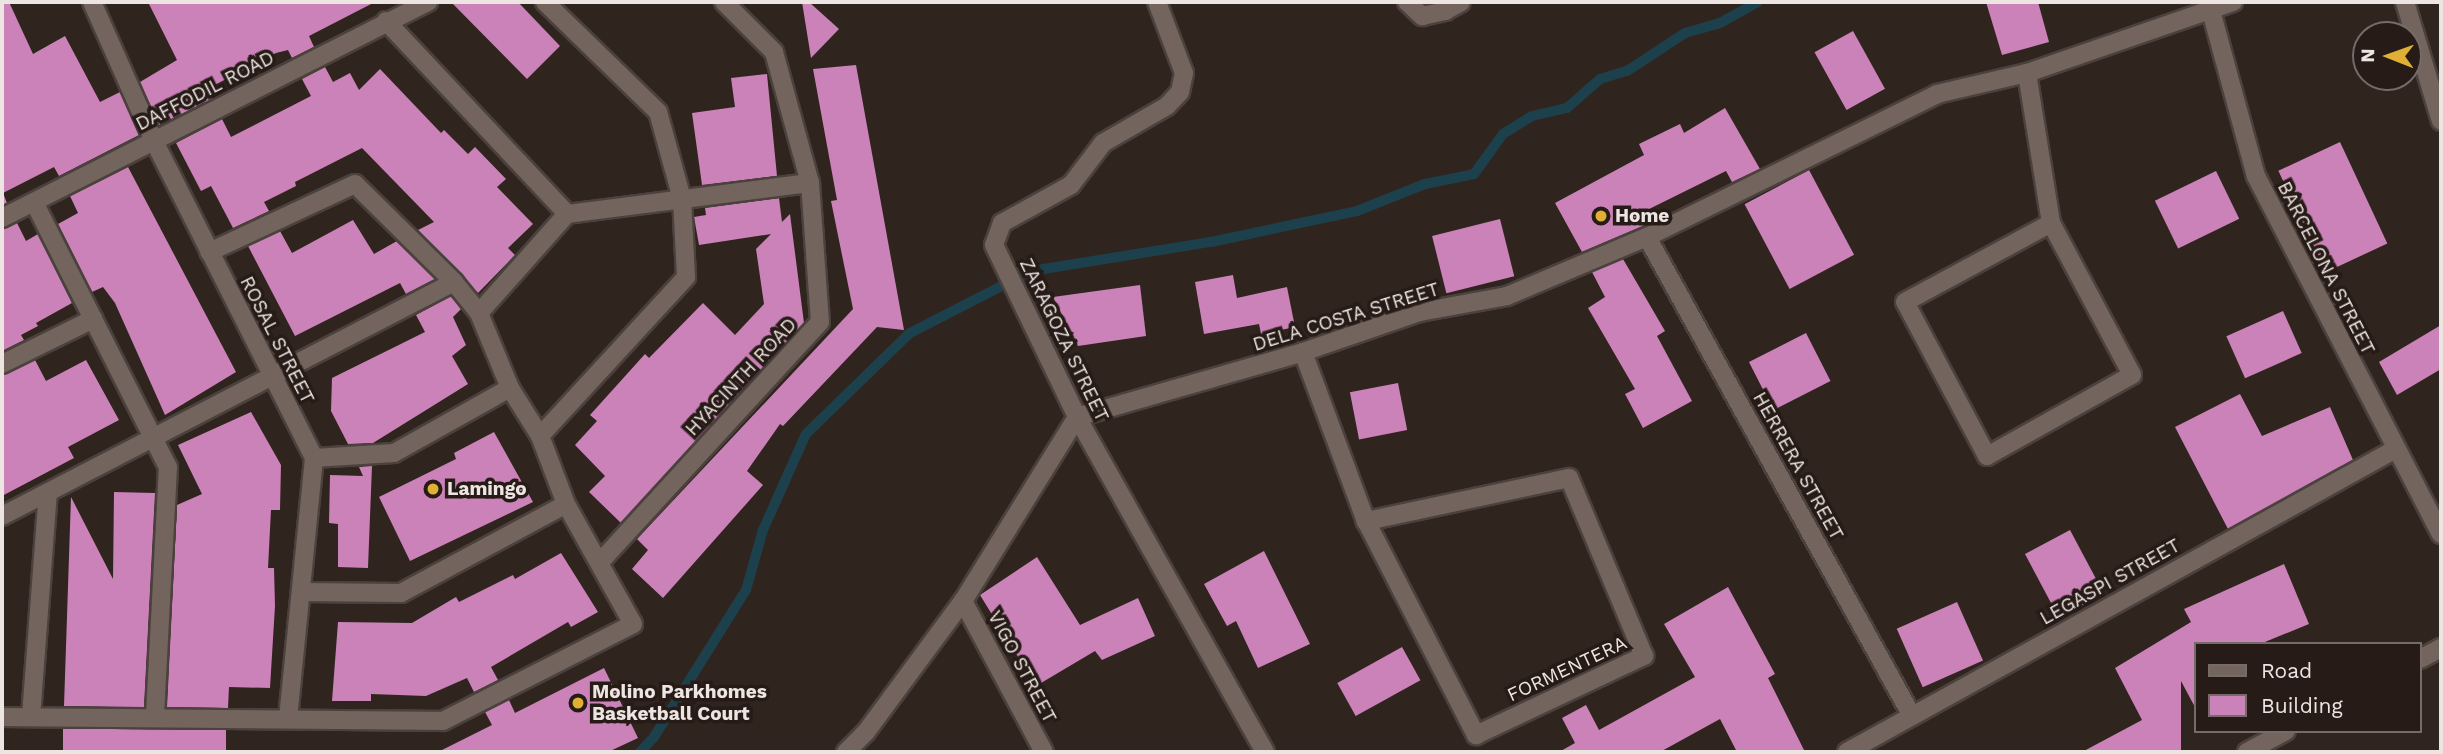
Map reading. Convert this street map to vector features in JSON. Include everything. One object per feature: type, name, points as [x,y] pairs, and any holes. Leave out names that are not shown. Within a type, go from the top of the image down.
[{"type":"street","name":"ROSAL STREET","points":[[92,2],[154,141],[314,458]]},
{"type":"street","name":"DAFFODIL ROAD","points":[[2,218],[428,2]]},
{"type":"street","points":[[540,436],[686,277],[682,199],[658,112],[545,2]]},
{"type":"street","name":"HYACINTH ROAD","points":[[601,561],[820,322],[810,183],[774,51],[723,2]]},
{"type":"street","name":"ZARAGOZA STREET","points":[[1157,2],[1184,73],[1180,92],[1167,106],[1103,143],[1071,186],[1002,223],[994,245],[1077,417],[1265,752]]},
{"type":"street","points":[[1407,2],[1422,16],[1445,11],[1461,2]]},
{"type":"street","name":"DELA COSTA STREET","points":[[1077,417],[1303,352],[1420,312],[1507,296],[1647,237],[1937,94],[2027,73],[2210,7],[2233,2]]},
{"type":"street","points":[[2405,2],[2441,121]]},
{"type":"street","name":"BARCELONA STREET","points":[[2210,7],[2256,176],[2394,450],[2441,534]]},
{"type":"street","points":[[386,21],[567,214]]},
{"type":"street","points":[[2027,73],[2051,223],[2132,374],[1987,456],[1905,302],[2051,223]]},
{"type":"street","points":[[479,313],[567,214],[810,183]]},
{"type":"street","points":[[2,717],[443,721],[633,624],[601,561],[566,504],[540,436],[510,388],[479,313],[454,282],[355,184],[209,253]]},
{"type":"street","points":[[34,202],[150,439],[168,467],[155,718]]},
{"type":"street","name":"HERRERA STREET","points":[[1647,237],[1912,716]]},
{"type":"street","points":[[2,516],[454,282]]},
{"type":"street","points":[[2,364],[93,319]]},
{"type":"street","name":"FORMENTERA","points":[[1303,352],[1366,521],[1476,735],[1644,656],[1569,478],[1366,521]]},
{"type":"street","points":[[288,719],[314,458],[394,453],[510,388]]},
{"type":"street","points":[[846,752],[866,732],[963,601],[1077,417]]},
{"type":"street","name":"LEGASPI STREET","points":[[1847,752],[2394,450]]},
{"type":"street","points":[[31,717],[48,493]]},
{"type":"street","points":[[301,592],[401,593],[566,504]]},
{"type":"street","name":"VIGO STREET","points":[[963,601],[1044,752]]},
{"type":"street","points":[[2422,658],[2441,648]]},
{"type":"street","points":[[2247,752],[2282,733]]},
{"type":"building","points":[[2,2],[9,2],[33,54],[65,36],[100,102],[120,92],[139,135],[59,176],[54,167],[3,193],[7,203],[2,205]]},
{"type":"building","points":[[148,2],[375,2],[309,36],[314,47],[292,58],[288,50],[276,53],[207,89],[212,99],[159,125],[140,82],[177,60]]},
{"type":"building","points":[[451,2],[518,2],[560,46],[527,79]]},
{"type":"building","points":[[802,2],[809,2],[839,29],[811,58]]},
{"type":"building","points":[[1986,2],[2038,2],[2049,42],[2002,55]]},
{"type":"building","points":[[1853,31],[1885,89],[1847,110],[1815,52]]},
{"type":"building","points":[[856,65],[904,330],[877,327],[783,426],[780,424],[747,471],[763,485],[663,598],[632,569],[648,550],[637,539],[853,309],[831,201],[837,200],[813,69]]},
{"type":"building","points":[[325,67],[333,82],[350,73],[359,90],[380,69],[441,133],[444,130],[468,154],[475,147],[506,179],[497,187],[533,224],[508,248],[515,255],[478,293],[418,230],[434,222],[362,148],[295,182],[296,186],[264,202],[269,211],[233,228],[211,186],[201,191],[176,143],[222,119],[231,137],[311,96],[302,79]]},
{"type":"building","points":[[767,74],[777,176],[702,185],[692,113],[735,107],[731,78]]},
{"type":"building","points":[[1725,108],[1760,169],[1732,182],[1726,171],[1639,214],[1645,225],[1582,252],[1555,203],[1644,155],[1639,144],[1680,124],[1684,133]]},
{"type":"building","points":[[2340,142],[2387,244],[2326,272],[2278,171]]},
{"type":"building","points":[[128,167],[236,372],[165,415],[115,303],[103,287],[92,292],[58,224],[78,213],[70,196]]},
{"type":"building","points":[[1809,170],[1854,255],[1790,289],[1745,204]]},
{"type":"building","points":[[2216,171],[2239,219],[2178,248],[2155,201]]},
{"type":"building","points":[[779,198],[782,222],[790,214],[804,323],[621,523],[589,492],[605,476],[575,445],[597,421],[590,415],[645,354],[649,358],[703,303],[735,335],[764,304],[756,249],[771,234],[699,245],[694,217],[706,215],[705,208]]},
{"type":"building","points":[[1500,219],[1514,276],[1446,293],[1432,236]]},
{"type":"building","points":[[353,220],[374,254],[397,241],[435,279],[406,294],[400,283],[295,336],[248,246],[280,231],[292,253]]},
{"type":"building","points":[[17,223],[26,241],[38,234],[72,303],[36,323],[38,326],[21,335],[24,340],[2,351],[2,229]]},
{"type":"building","points":[[1623,259],[1665,331],[1657,336],[1692,401],[1643,428],[1625,394],[1635,389],[1588,308],[1605,297],[1592,272]]},
{"type":"building","points":[[1233,275],[1237,298],[1287,287],[1295,327],[1261,334],[1259,324],[1204,334],[1195,282]]},
{"type":"building","points":[[1140,285],[1146,336],[1078,346],[1053,297]]},
{"type":"building","points":[[451,296],[461,309],[453,317],[466,345],[452,356],[468,384],[373,443],[348,444],[331,411],[332,378],[425,332],[416,315]]},
{"type":"building","points":[[2283,311],[2302,353],[2245,378],[2226,336]]},
{"type":"building","points":[[2441,325],[2441,369],[2397,395],[2379,362]]},
{"type":"building","points":[[1806,333],[1831,381],[1773,410],[1749,362]]},
{"type":"building","points":[[35,360],[46,381],[86,360],[119,420],[68,447],[74,458],[2,496],[2,375]]},
{"type":"building","points":[[1398,383],[1407,430],[1359,439],[1350,392]]},
{"type":"building","points":[[2240,394],[2262,436],[2330,407],[2353,460],[2228,529],[2175,427]]},
{"type":"building","points":[[251,412],[281,465],[280,510],[271,510],[268,568],[274,568],[275,606],[270,688],[229,687],[228,708],[167,707],[177,505],[202,494],[178,445]]},
{"type":"building","points":[[494,432],[533,502],[410,561],[379,497],[456,459],[454,453]]},
{"type":"building","points":[[372,466],[368,568],[338,567],[338,524],[329,523],[330,475],[363,476],[359,467]]},
{"type":"building","points":[[114,492],[155,493],[144,707],[64,706],[71,497],[113,579]]},
{"type":"building","points":[[2070,530],[2104,594],[2059,618],[2025,554]]},
{"type":"building","points":[[1264,551],[1310,644],[1258,668],[1236,621],[1227,626],[1204,584]]},
{"type":"building","points":[[561,553],[598,612],[571,627],[568,622],[491,667],[498,680],[474,692],[467,678],[426,696],[371,694],[371,701],[332,701],[338,622],[412,623],[456,597],[459,602],[513,575],[515,579]]},
{"type":"building","points":[[1037,557],[1080,625],[1138,598],[1155,636],[1102,660],[1095,651],[1036,686],[980,595]]},
{"type":"building","points":[[2284,564],[2309,624],[2265,642],[2194,642],[2194,705],[2181,681],[2181,752],[2082,752],[2142,720],[2115,668],[2191,622],[2184,609]]},
{"type":"building","points":[[1728,587],[1775,674],[1768,678],[1805,752],[1737,752],[1720,719],[1660,752],[1559,752],[1575,743],[1562,718],[1586,705],[1599,730],[1695,677],[1664,624]]},
{"type":"building","points":[[1957,602],[1983,660],[1923,687],[1897,629]]},
{"type":"building","points":[[1402,647],[1420,680],[1356,716],[1337,683]]},
{"type":"building","name":"Molino Parkhomes Basketball Court","points":[[604,668],[638,738],[608,752],[438,752],[492,725],[485,712],[509,700],[515,713]]},
{"type":"building","points":[[63,729],[226,729],[226,752],[63,752]]},
{"type":"waterway","points":[[640,752],[654,737],[746,590],[763,530],[806,434],[910,333],[1031,271],[1211,242],[1357,211],[1425,184],[1474,174],[1503,134],[1532,116],[1567,108],[1600,79],[1627,71],[1685,33],[1720,23],[1758,2]]},
{"type":"place","name":"Home","points":[[1601,216]]},
{"type":"place","name":"Lamingo","points":[[433,489]]},
{"type":"place","name":"Molino Parkhomes Basketball Court","points":[[578,703]]}]
